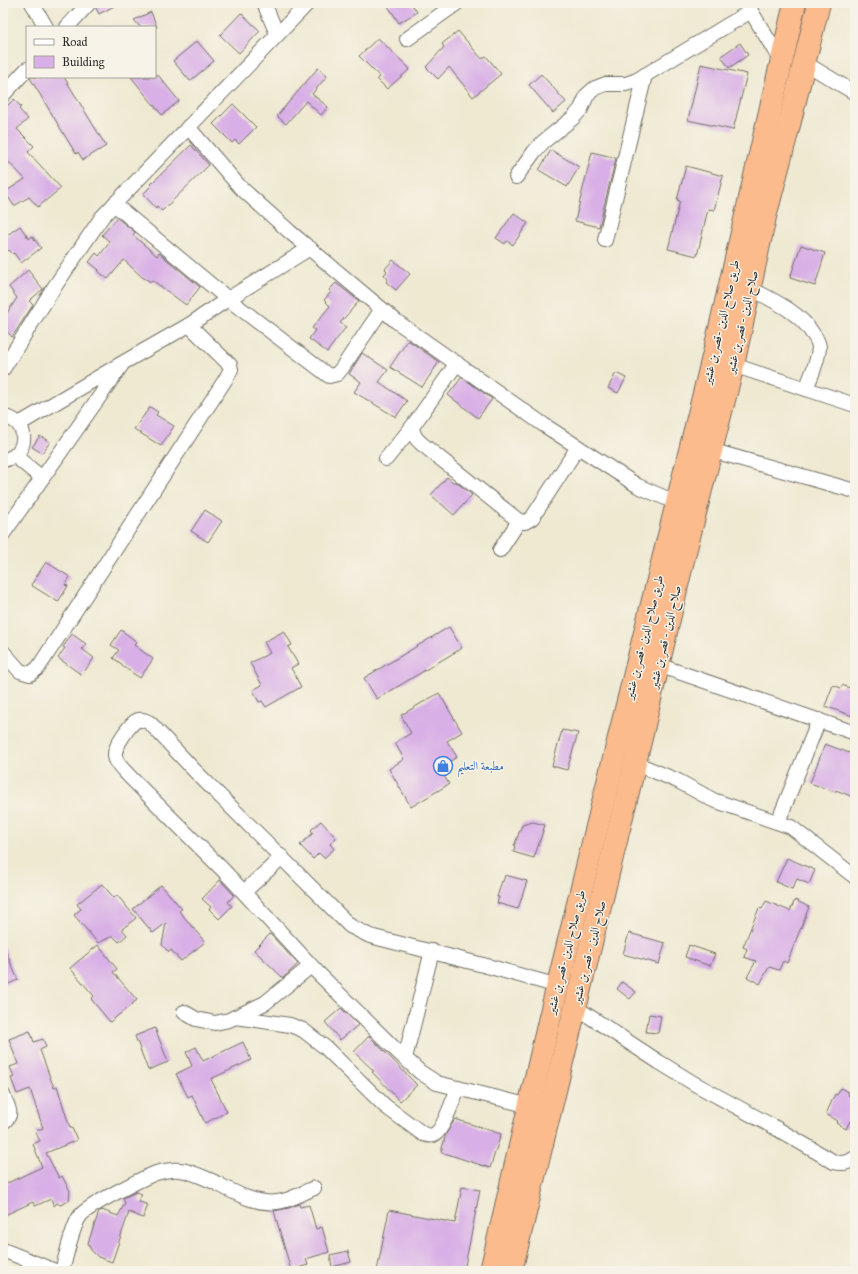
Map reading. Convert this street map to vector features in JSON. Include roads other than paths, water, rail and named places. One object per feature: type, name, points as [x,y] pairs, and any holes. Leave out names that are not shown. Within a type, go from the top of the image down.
[{"type":"highway","name":"طريق صلاح الدين -قصر بن غشير","points":[[491,1271],[558,986],[717,341],[795,3]]},
{"type":"highway","name":"صلاح الدين - قصر بن غشير","points":[[511,1271],[710,450],[733,365],[765,217],[819,3]]},
{"type":"highway","points":[[768,115],[790,121]]},
{"type":"street","points":[[32,3],[45,26]]},
{"type":"street","points":[[67,26],[89,3]]},
{"type":"street","points":[[264,3],[277,34]]},
{"type":"street","points":[[3,369],[66,269],[102,217],[308,3]]},
{"type":"street","points":[[407,39],[457,3]]},
{"type":"street","points":[[516,177],[543,142],[577,114],[581,109],[587,95],[595,88],[606,84],[626,84],[645,75],[748,7],[781,61]]},
{"type":"street","points":[[805,63],[855,93]]},
{"type":"street","points":[[3,95],[26,70]]},
{"type":"street","points":[[605,240],[645,75]]},
{"type":"street","points":[[188,127],[240,186],[396,321],[544,425],[638,486],[677,503]]},
{"type":"street","points":[[114,204],[228,299],[329,376],[337,374],[340,371],[382,309]]},
{"type":"street","points":[[19,424],[126,360],[189,325],[310,248]]},
{"type":"street","points":[[750,288],[794,313],[809,328],[816,339],[819,346],[818,354],[806,389]]},
{"type":"street","points":[[3,652],[20,671],[30,674],[38,668],[227,377],[231,369],[230,365],[189,325]]},
{"type":"street","points":[[3,534],[126,360]]},
{"type":"street","points":[[386,459],[412,427],[457,363]]},
{"type":"street","points":[[733,365],[855,405]]},
{"type":"street","points":[[3,417],[9,418],[19,424],[23,432],[24,441],[21,450],[9,458],[42,478]]},
{"type":"street","points":[[412,427],[417,440],[519,522],[525,522],[532,518],[578,447]]},
{"type":"street","points":[[710,450],[855,492]]},
{"type":"street","points":[[500,550],[519,522]]},
{"type":"street","points":[[658,665],[855,733]]},
{"type":"street","points":[[530,1106],[438,1083],[420,1072],[311,966],[244,892],[120,766],[115,757],[116,746],[132,723],[145,720],[150,723],[195,771],[350,926],[370,936],[432,951],[558,986]]},
{"type":"street","points":[[778,822],[819,720]]},
{"type":"street","points":[[635,763],[678,781],[713,800],[791,827],[855,877]]},
{"type":"street","points":[[244,892],[282,857]]},
{"type":"street","points":[[405,1058],[432,951]]},
{"type":"street","points":[[184,1012],[196,1019],[215,1023],[235,1017],[265,1003],[311,966]]},
{"type":"street","points":[[575,1007],[659,1062],[834,1162],[841,1164],[847,1163],[855,1158]]},
{"type":"street","points":[[235,1017],[290,1025],[303,1030],[326,1048],[385,1106],[423,1134],[430,1136],[439,1131],[458,1088]]},
{"type":"street","points":[[3,1095],[10,1112],[8,1119],[3,1122]]},
{"type":"street","points":[[62,1271],[76,1224],[80,1216],[99,1202],[155,1174],[180,1170],[194,1173],[246,1198],[264,1203],[278,1202],[292,1198],[314,1188]]},
{"type":"street","points":[[3,1250],[55,1271]]},
{"type":"place","name":"مطبعة التعليم","points":[[443,766]]}]
